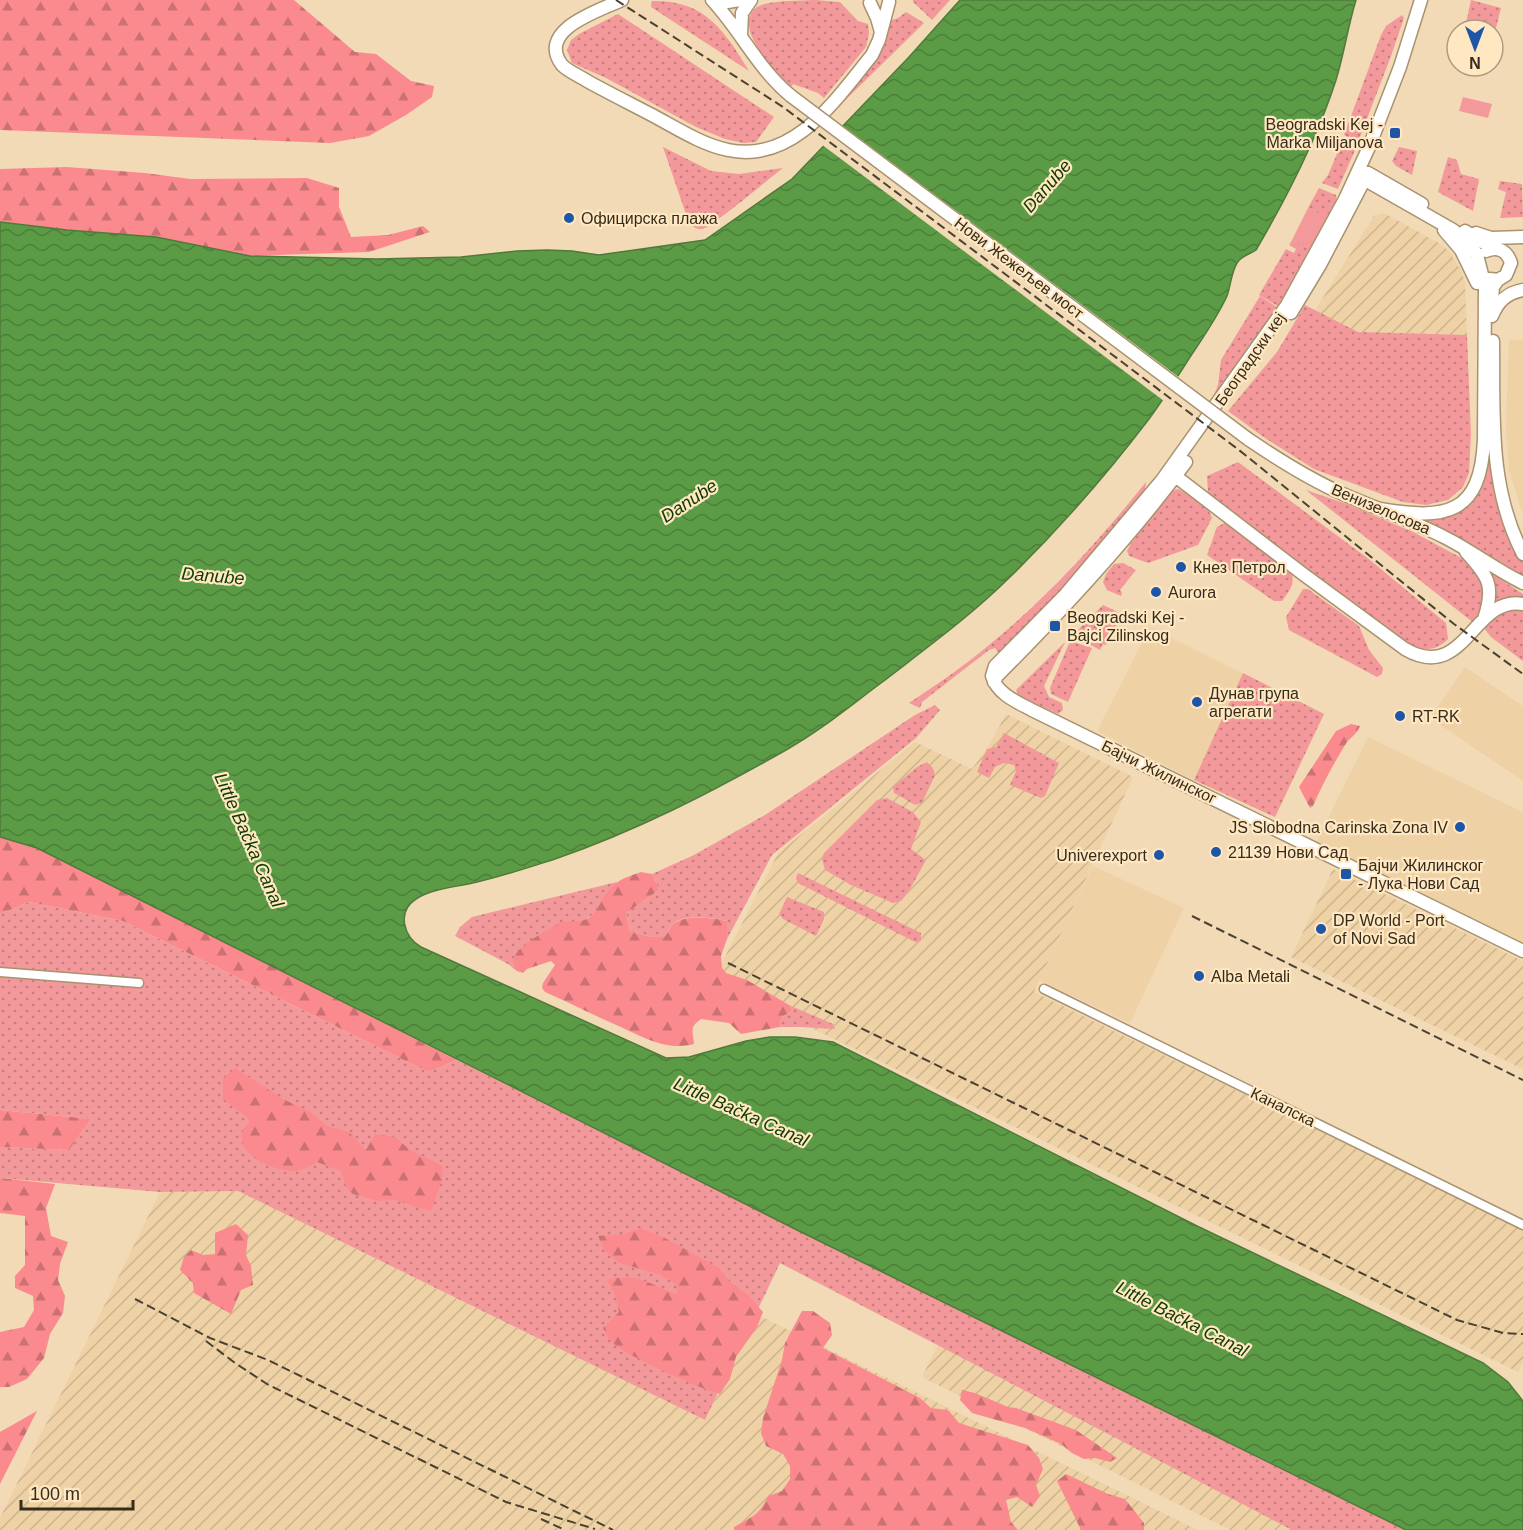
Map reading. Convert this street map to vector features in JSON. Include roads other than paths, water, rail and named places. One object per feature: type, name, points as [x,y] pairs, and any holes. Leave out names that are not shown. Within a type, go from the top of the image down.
[{"type":"main road","points":[[621,0],[562,32],[556,44],[557,59],[566,69],[601,88],[706,143],[730,151],[759,151],[772,148],[806,130],[872,55],[891,1]]},
{"type":"main road","points":[[700,0],[724,14]]},
{"type":"main road","points":[[713,1],[721,3],[740,0]]},
{"type":"main road","points":[[741,36],[742,13],[751,0]]},
{"type":"main road","name":"Београдски кеј","points":[[996,673],[1172,473],[1287,306],[1363,176],[1421,0]]},
{"type":"main road","name":"Нови Жежељев мост","points":[[713,1],[741,36],[766,73],[791,96],[1248,439]]},
{"type":"main road","points":[[867,2],[880,5],[891,1]]},
{"type":"main road","points":[[867,2],[877,18],[881,34]]},
{"type":"main road","points":[[1363,176],[1464,237],[1474,250],[1485,286],[1483,458],[1478,481],[1472,491],[1458,504],[1437,514],[1419,515],[1380,509]]},
{"type":"main road","points":[[1363,176],[1458,225],[1494,248],[1502,250],[1510,259]]},
{"type":"main road","points":[[1429,217],[1455,242],[1473,272],[1479,290],[1485,331]]},
{"type":"main road","points":[[1458,225],[1491,238],[1523,239]]},
{"type":"main road","points":[[1480,268],[1483,254],[1523,239]]},
{"type":"main road","points":[[1523,239],[1513,251],[1509,271],[1493,287],[1492,316],[1495,462],[1506,514],[1523,554]]},
{"type":"main road","points":[[1480,268],[1489,279],[1498,280]]},
{"type":"main road","points":[[1492,316],[1502,299],[1515,291],[1523,290]]},
{"type":"main road","name":"Венизелосова","points":[[1248,439],[1306,476],[1345,495],[1403,517],[1460,545],[1520,583]]},
{"type":"main road","points":[[1172,473],[1303,574],[1411,652],[1432,657],[1452,651],[1495,609],[1504,604],[1523,603]]},
{"type":"main road","points":[[1460,545],[1484,572],[1490,586],[1489,603],[1483,620]]},
{"type":"main road","name":"Бајчи Жилинског","points":[[996,673],[1012,700],[1523,951]]},
{"type":"street","points":[[0,972],[139,983]]},
{"type":"street","name":"Каналска","points":[[1044,989],[1523,1225]]},
{"type":"water","points":[[960,0],[1356,0],[1336,80],[1311,146],[1256,250],[1237,263],[1227,296],[1213,323],[1133,440],[1066,519],[1011,576],[931,644],[835,718],[786,750],[673,810],[585,848],[507,874],[423,895],[410,904],[406,911],[404,917],[407,931],[415,943],[421,947],[666,1058],[689,1057],[746,1041],[770,1037],[795,1037],[833,1042],[1197,1226],[1483,1363],[1508,1382],[1523,1401],[1523,1530],[1406,1530],[795,1229],[37,848],[0,837],[0,222],[156,237],[250,256],[377,259],[461,257],[547,250],[599,255],[705,240],[792,179],[909,57]]},
{"type":"railway","points":[[616,0],[783,107],[1239,450],[1454,624],[1523,674]]},
{"type":"railway","points":[[1192,916],[1523,1080]]},
{"type":"railway","points":[[728,963],[1457,1320],[1503,1333],[1523,1334]]},
{"type":"railway","points":[[135,1299],[210,1338],[268,1360],[613,1530]]},
{"type":"railway","points":[[206,1341],[267,1384],[506,1502],[595,1529]]},
{"type":"railway","points":[[541,1519],[565,1530]]},
{"type":"place","name":"Beogradski Kej - Marka Miljanova","points":[[1395,133]]},
{"type":"place","name":"Официрска плажа","points":[[569,218]]},
{"type":"place","name":"Кнез Петрол","points":[[1181,567]]},
{"type":"place","name":"Aurora","points":[[1156,592]]},
{"type":"place","name":"Beogradski Kej - Bajci Zilinskog","points":[[1055,626]]},
{"type":"place","name":"Дунав група агрегати","points":[[1197,702]]},
{"type":"place","name":"RT-RK","points":[[1400,716]]},
{"type":"place","name":"JS Slobodna Carinska Zona IV","points":[[1460,827]]},
{"type":"place","name":"21139 Нови Сад","points":[[1216,852]]},
{"type":"place","name":"Univerexport","points":[[1159,855]]},
{"type":"place","name":"Бајчи Жилинског - Лука Нови Сад","points":[[1346,874]]},
{"type":"place","name":"DP World - Port of Novi Sad","points":[[1321,929]]},
{"type":"place","name":"Alba Metali","points":[[1199,976]]},
{"type":"water label","name":"Danube","points":[[1047,186]]},
{"type":"water label","name":"Danube","points":[[689,501]]},
{"type":"water label","name":"Danube","points":[[213,576]]},
{"type":"water label","name":"Little Bačka Canal","points":[[249,840]]},
{"type":"water label","name":"Little Bačka Canal","points":[[741,1112]]},
{"type":"water label","name":"Little Bačka Canal","points":[[1182,1319]]}]
